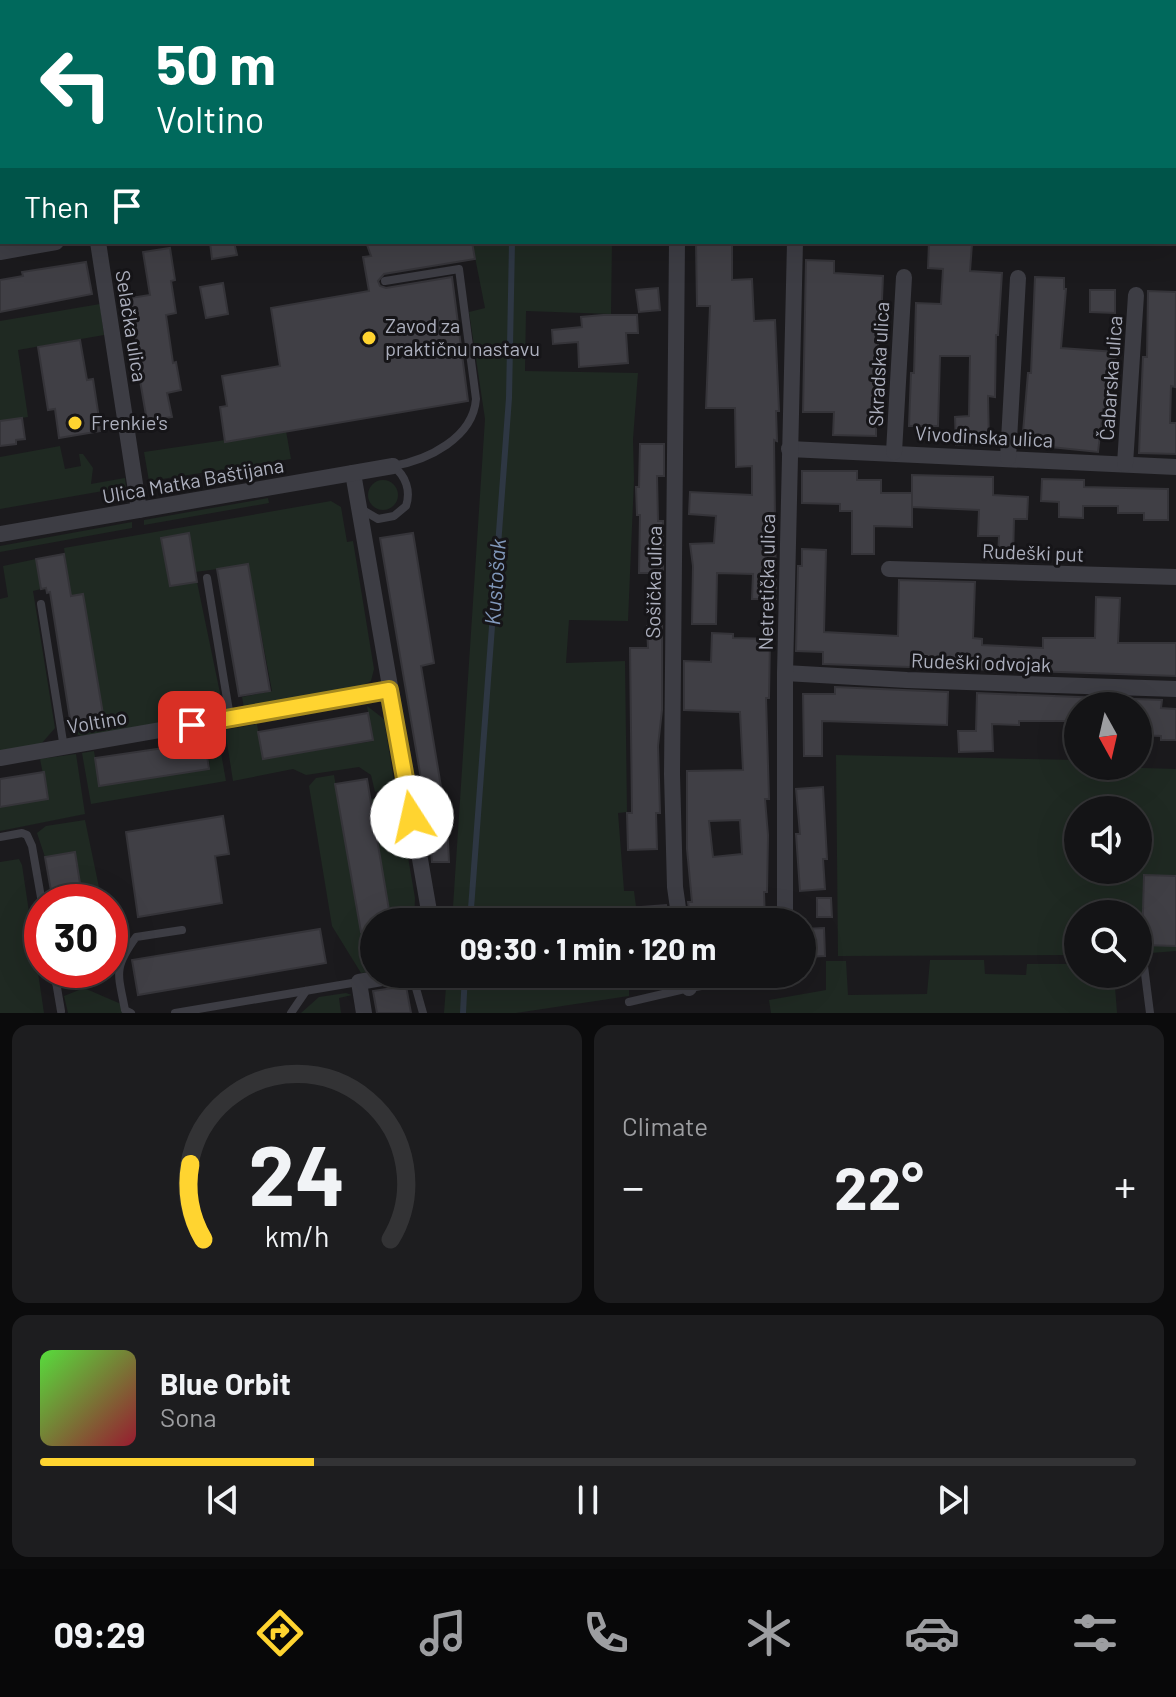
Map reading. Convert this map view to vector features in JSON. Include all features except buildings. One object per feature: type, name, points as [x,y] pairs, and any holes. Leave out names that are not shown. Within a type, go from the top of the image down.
[{"type":"street","points":[[0,252],[45,244]]},
{"type":"street","name":"Selačka ulica","points":[[98,244],[139,510]]},
{"type":"street","name":"Sošička ulica","points":[[677,244],[672,774],[678,908]]},
{"type":"street","name":"Netretička ulica","points":[[785,908],[785,673],[795,244]]},
{"type":"street","name":"Skradska ulica","points":[[894,452],[904,277]]},
{"type":"street","points":[[1008,458],[1018,278]]},
{"type":"street","name":"Čabarska ulica","points":[[1125,464],[1136,295]]},
{"type":"street","name":"Vivodinska ulica","points":[[789,449],[1176,467]]},
{"type":"street","name":"Ulica Matka Baštijana","points":[[0,534],[393,466]]},
{"type":"street","points":[[353,473],[428,908]]},
{"type":"street","name":"Rudeški put","points":[[889,569],[1176,577]]},
{"type":"street","name":"Rudeški odvojak","points":[[785,673],[1176,689]]},
{"type":"street","name":"Voltino","points":[[0,758],[389,690]]},
{"type":"street","points":[[359,982],[364,1013]]},
{"type":"lane","points":[[385,281],[459,269],[476,399],[475,410],[467,427],[447,444],[421,459],[393,466]]},
{"type":"lane","points":[[358,505],[369,516],[378,519],[402,512],[409,498],[408,487],[399,470],[393,466]]},
{"type":"lane","points":[[207,578],[230,718]]},
{"type":"lane","points":[[41,604],[64,748]]},
{"type":"lane","points":[[0,837],[27,835],[39,884]]},
{"type":"lane","points":[[131,1013],[125,1010],[118,975],[125,953],[136,937],[182,930]]},
{"type":"lane","points":[[175,1013],[359,982]]},
{"type":"lane","points":[[57,988],[61,1011]]},
{"type":"lane","points":[[416,988],[423,1013]]},
{"type":"lane","points":[[629,1002],[668,988]]},
{"type":"lane","points":[[1147,988],[1150,1013]]},
{"type":"lane","points":[[291,1013],[306,991]]},
{"type":"shaded area","points":[[472,244],[612,244],[611,314],[526,311],[525,371],[638,373],[628,621],[569,620],[566,663],[625,661],[627,812],[618,813],[624,891],[634,891],[636,908],[453,908],[485,419],[469,312],[485,308]]},
{"type":"shaded area","points":[[100,304],[104,335],[18,350],[28,417],[0,421],[0,321]]},
{"type":"shaded area","points":[[286,431],[291,459],[149,481],[144,452]]},
{"type":"shaded area","points":[[60,446],[65,469],[81,466],[79,454],[83,454],[93,468],[91,484],[125,478],[126,487],[0,509],[0,457]]},
{"type":"shaded area","points":[[383,480],[394,484],[398,495],[394,506],[383,510],[372,506],[368,495],[372,484]]},
{"type":"shaded area","points":[[268,498],[269,503],[144,525],[144,520]]},
{"type":"shaded area","points":[[331,501],[341,507],[347,542],[353,541],[374,669],[371,681],[360,687],[244,708],[242,697],[272,691],[248,565],[195,572],[189,534],[161,538],[170,586],[197,582],[220,693],[216,708],[207,717],[81,736],[72,732],[105,726],[71,598],[64,548]]},
{"type":"shaded area","points":[[132,522],[132,528],[0,552],[0,546]]},
{"type":"shaded area","points":[[36,559],[41,589],[33,591],[55,728],[41,744],[0,751],[0,599],[8,597],[3,566]]},
{"type":"shaded area","points":[[367,706],[384,719],[395,788],[375,792],[371,775],[359,767],[306,775],[293,769],[233,781],[225,730],[257,724],[263,759],[373,741]]},
{"type":"shaded area","points":[[217,731],[226,781],[91,804],[82,753],[94,751],[100,786],[210,767],[205,733]]},
{"type":"shaded area","points":[[76,754],[85,814],[0,831],[0,807],[48,799],[40,759]]},
{"type":"shaded area","points":[[836,755],[1064,760],[1064,780],[1152,780],[1152,768],[1176,769],[1176,951],[1152,953],[1152,900],[1064,900],[1064,955],[838,956]]},
{"type":"shaded area","points":[[334,775],[360,926],[360,971],[332,926],[309,786],[316,778]]},
{"type":"shaded area","points":[[390,796],[398,799],[415,908],[389,908],[370,799]]},
{"type":"shaded area","points":[[85,820],[98,884],[80,884],[75,852],[45,857],[37,833],[46,826]]},
{"type":"shaded area","points":[[19,859],[22,865],[25,884],[24,988],[40,988],[44,1013],[0,1013],[0,862]]},
{"type":"shaded area","points":[[930,960],[984,960],[985,974],[1026,975],[1027,964],[1064,964],[1064,988],[1115,988],[1117,1013],[771,1013],[769,1000],[826,990],[826,961],[846,961],[848,995],[927,994]]},
{"type":"shaded area","points":[[84,988],[121,1004],[123,1013],[68,1013],[64,996]]},
{"type":"shaded area","points":[[446,988],[629,988],[629,996],[516,1013],[444,1013]]},
{"type":"shaded area","points":[[352,995],[339,998],[341,1013],[301,1013],[319,997]]},
{"type":"waterway","name":"Kustošak","points":[[471,908],[509,398],[512,244]]},
{"type":"waterway","name":"Kustošak","points":[[463,1013],[464,988]]},
{"type":"place","name":"Zavod za praktičnu nastavu","points":[[369,338]]},
{"type":"place","name":"Frenkie's","points":[[75,423]]},
{"type":"route","points":[[192,725],[389,690],[412,817]]}]
